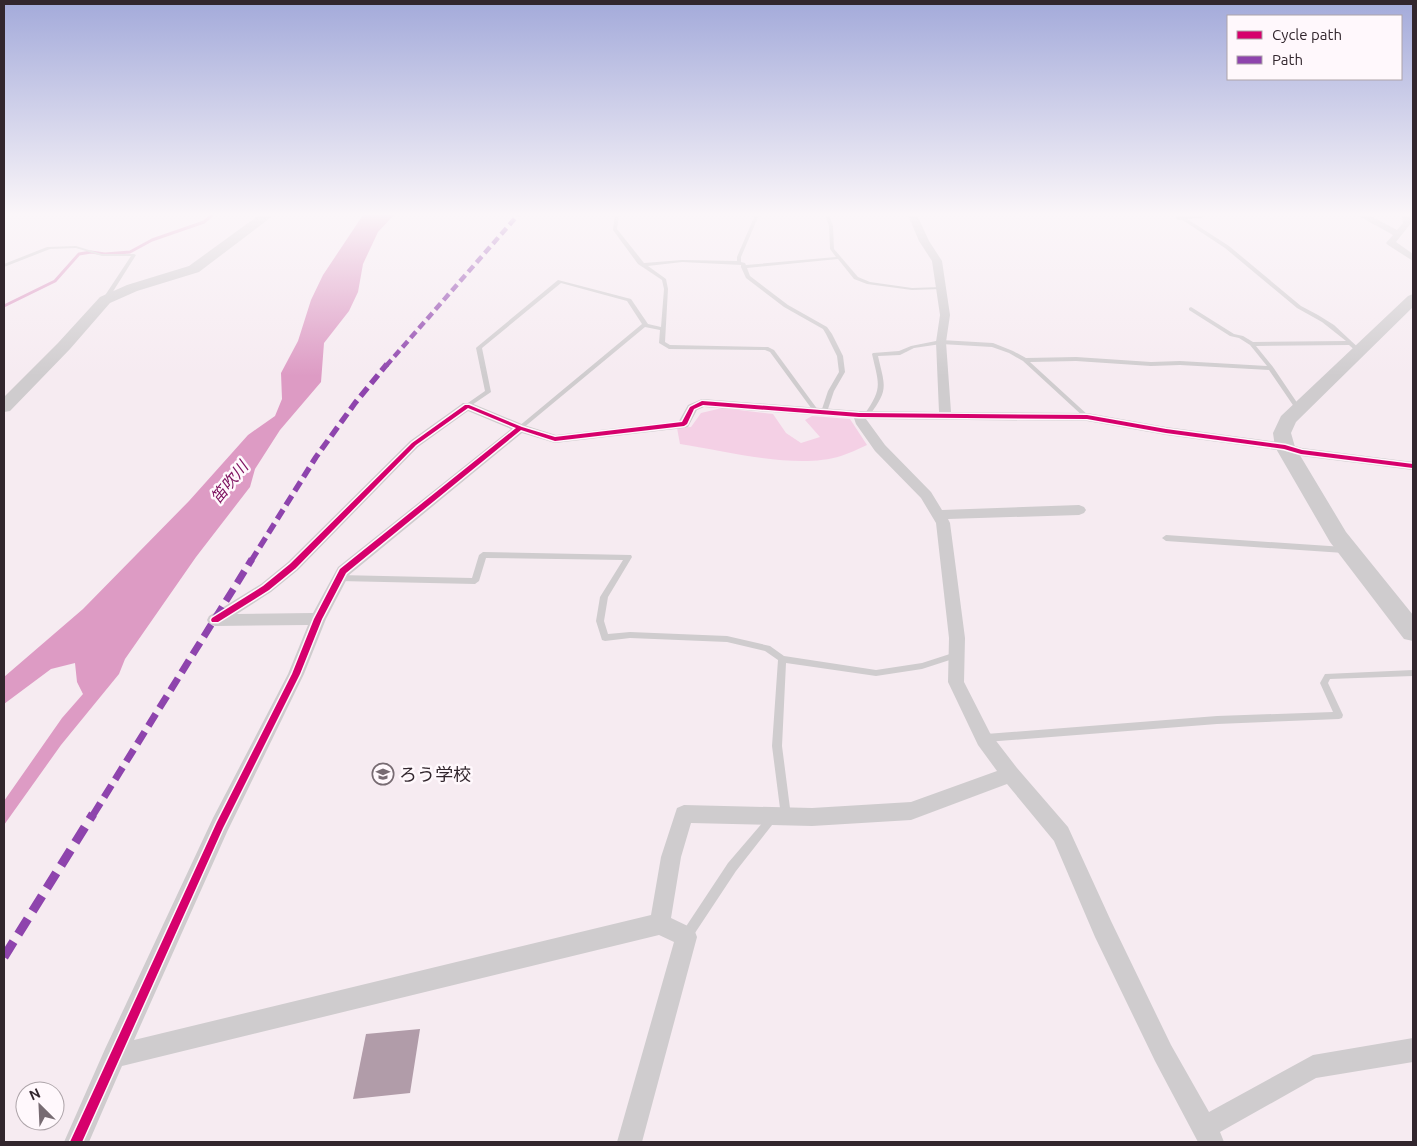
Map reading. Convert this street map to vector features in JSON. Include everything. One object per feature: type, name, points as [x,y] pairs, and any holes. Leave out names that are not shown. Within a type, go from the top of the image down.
[{"type":"street","points":[[4,407],[64,346],[105,300],[132,288],[193,268]]},
{"type":"street","points":[[938,268],[946,315],[941,342],[945,417]]},
{"type":"street","points":[[1413,299],[1356,348],[1288,420],[1282,433],[1285,447],[1329,522],[1348,550],[1413,632]]},
{"type":"street","points":[[318,619],[215,620],[266,588],[293,566],[414,444],[467,406],[520,428],[556,439],[684,424],[692,408],[702,403],[863,415],[1087,417],[1166,431],[1285,447],[1301,452],[1413,466]]},
{"type":"street","points":[[863,415],[862,424],[880,448],[926,495],[943,522],[957,638],[956,682],[984,738],[1010,774],[1061,834],[1103,929],[1159,1044],[1208,1135],[1313,1067],[1413,1050]]},
{"type":"street","points":[[76,1142],[220,825],[296,674],[318,619],[343,571],[520,428]]},
{"type":"street","points":[[938,515],[1080,510]]},
{"type":"street","points":[[660,924],[671,857],[684,814],[780,817],[911,810],[1010,774]]},
{"type":"street","points":[[113,1057],[637,928],[660,924],[686,937],[630,1142]]},
{"type":"lane","points":[[105,300],[125,268]]},
{"type":"lane","points":[[647,268],[664,279],[666,289],[662,343],[669,347],[766,348],[772,351],[820,412],[842,372],[840,356],[829,334],[825,328],[786,306],[748,277],[743,268]]},
{"type":"lane","points":[[850,268],[860,280],[912,290],[941,288]]},
{"type":"lane","points":[[1254,268],[1299,307],[1312,312],[1337,330],[1356,348]]},
{"type":"lane","points":[[467,406],[488,392],[479,348],[560,281],[629,300],[644,322],[644,325]]},
{"type":"lane","points":[[1191,309],[1252,344],[1272,368],[1299,410]]},
{"type":"lane","points":[[644,325],[663,329]]},
{"type":"lane","points":[[520,428],[644,325]]},
{"type":"lane","points":[[863,415],[881,397],[882,388],[875,354],[900,354],[913,347],[941,342],[993,345],[1011,352],[1025,360],[1087,417]]},
{"type":"lane","points":[[1252,344],[1356,348]]},
{"type":"lane","points":[[1025,360],[1076,359],[1151,364],[1180,363],[1272,368]]},
{"type":"lane","points":[[1166,538],[1348,550]]},
{"type":"lane","points":[[339,578],[475,581],[483,555],[628,557],[604,597],[600,621],[605,638],[630,636],[727,639],[767,648],[782,659],[876,673],[922,666],[956,655]]},
{"type":"lane","points":[[686,937],[732,867],[780,817],[777,746],[782,659]]},
{"type":"lane","points":[[984,738],[1217,720],[1339,715],[1324,683],[1328,676],[1413,673]]},
{"type":"shaded area","points":[[722,408],[773,414],[786,433],[801,443],[820,437],[805,420],[812,416],[850,419],[867,445],[841,456],[823,460],[804,461],[761,458],[680,444],[677,428],[691,427],[701,413]]},
{"type":"water","name":"笛吹川","points":[[327,268],[362,268],[358,292],[349,311],[324,343],[321,382],[280,430],[255,469],[250,487],[196,557],[125,659],[119,674],[61,745],[4,825],[4,801],[62,718],[83,694],[77,682],[75,663],[51,669],[4,704],[4,677],[83,609],[189,501],[248,435],[275,416],[282,399],[281,373],[298,341],[311,300]]},
{"type":"building","points":[[420,1029],[410,1093],[353,1099],[366,1034]]},
{"type":"waterway","points":[[4,306],[55,281],[66,268]]},
{"type":"marked path","points":[[4,957],[316,457],[355,403],[470,268]]},
{"type":"cycle path","points":[[215,620],[266,588],[293,566],[414,444],[467,406],[520,428],[555,439],[684,424],[692,408],[702,403],[859,415],[1087,417],[1166,431],[1285,447],[1301,452],[1413,466]]},
{"type":"cycle path","points":[[76,1142],[220,825],[296,674],[318,619],[343,571],[520,428]]},
{"type":"place","name":"ろう学校","points":[[383,774]]}]
